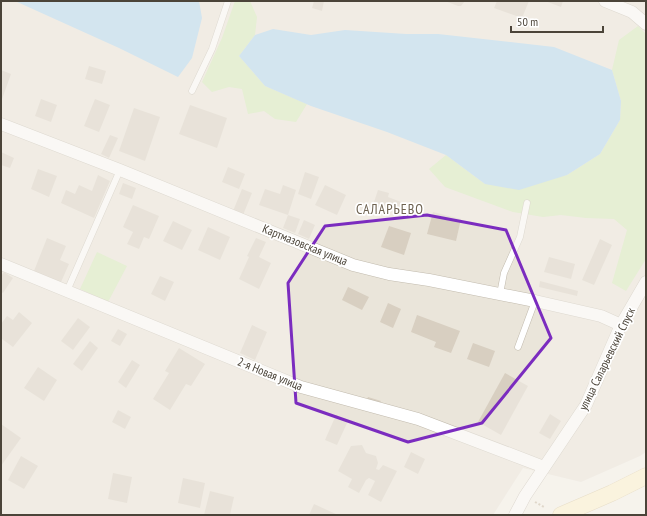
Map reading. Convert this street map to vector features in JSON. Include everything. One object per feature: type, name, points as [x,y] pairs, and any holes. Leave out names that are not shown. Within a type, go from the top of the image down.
[{"type":"street","points":[[605,1],[632,12],[646,24]]},
{"type":"street","name":"Картмазовская улица","points":[[1,124],[120,170],[353,265],[389,274],[429,280],[535,301],[601,316],[621,325]]},
{"type":"street","name":"2-я Новая улица","points":[[1,264],[301,387],[418,419],[544,467]]},
{"type":"street","name":"улица Саларьевский Спуск","points":[[515,515],[525,496],[586,405],[621,325],[646,282]]},
{"type":"street","points":[[561,515],[612,493],[646,476]]},
{"type":"lane","points":[[192,90],[212,49],[228,1]]},
{"type":"lane","points":[[67,291],[120,170]]},
{"type":"lane","points":[[500,294],[504,273],[520,237],[527,203]]},
{"type":"lane","points":[[518,347],[535,301]]},
{"type":"highlighted area","points":[[427,215],[506,230],[551,338],[482,423],[408,442],[296,403],[288,283],[325,226]]},
{"type":"shaded area","name":"САЛАРЬЕВО","points":[[1,1],[646,1],[646,452],[581,482],[523,468],[493,515],[1,515]]},
{"type":"green space","points":[[235,1],[250,1],[257,17],[255,35],[239,56],[265,86],[307,104],[296,122],[275,119],[264,111],[248,114],[242,89],[229,87],[212,92],[202,82],[222,38]]},
{"type":"green space","points":[[638,26],[646,34],[646,259],[626,291],[612,283],[627,230],[614,219],[561,215],[543,217],[513,212],[445,187],[429,169],[446,155],[485,184],[567,175],[600,154],[620,120],[621,101],[612,70],[619,40]]},
{"type":"green space","points":[[97,252],[127,266],[108,302],[80,289]]},
{"type":"water","points":[[15,1],[199,1],[202,18],[192,58],[178,77],[119,48]]},
{"type":"water","points":[[273,29],[311,35],[345,30],[406,34],[438,34],[554,47],[612,70],[621,101],[620,120],[600,154],[567,175],[519,190],[485,184],[446,155],[387,132],[311,106],[265,86],[239,56],[255,35]]},
{"type":"building","points":[[314,1],[324,1],[322,11],[312,8]]},
{"type":"building","points":[[445,1],[465,1],[461,6],[458,6]]},
{"type":"building","points":[[497,1],[529,1],[522,18],[494,8]]},
{"type":"building","points":[[545,1],[563,1],[561,7]]},
{"type":"building","points":[[89,66],[106,71],[102,84],[85,79]]},
{"type":"building","points":[[1,70],[11,74],[1,102]]},
{"type":"building","points":[[41,99],[57,105],[51,122],[35,116]]},
{"type":"building","points":[[95,99],[110,105],[99,132],[84,126]]},
{"type":"building","points":[[190,105],[227,118],[217,148],[179,134]]},
{"type":"building","points":[[134,108],[160,117],[145,161],[119,151]]},
{"type":"building","points":[[110,135],[118,138],[109,158],[101,154]]},
{"type":"building","points":[[1,152],[14,158],[10,168],[1,165]]},
{"type":"building","points":[[228,167],[245,174],[239,189],[222,182]]},
{"type":"building","points":[[38,169],[57,176],[49,197],[31,189]]},
{"type":"building","points":[[305,172],[319,177],[311,199],[298,194]]},
{"type":"building","points":[[98,175],[110,181],[94,218],[61,203],[66,190],[75,194],[79,185],[92,191]]},
{"type":"building","points":[[123,183],[136,188],[132,199],[119,194]]},
{"type":"building","points":[[283,185],[296,190],[288,215],[259,205],[265,189],[280,194]]},
{"type":"building","points":[[325,185],[346,195],[337,215],[315,205]]},
{"type":"building","points":[[242,189],[252,193],[243,215],[233,211]]},
{"type":"building","points":[[378,190],[389,193],[388,197],[401,202],[397,213],[373,205]]},
{"type":"building","points":[[133,205],[159,216],[149,239],[144,237],[139,249],[127,244],[133,232],[123,227]]},
{"type":"building","points":[[433,212],[461,219],[456,241],[427,234]]},
{"type":"building","points":[[288,215],[300,219],[295,233],[283,228]]},
{"type":"building","points":[[304,220],[315,225],[309,239],[298,234]]},
{"type":"building","points":[[173,221],[192,230],[182,250],[163,241]]},
{"type":"building","points":[[389,226],[411,233],[404,255],[381,247]]},
{"type":"building","points":[[208,227],[230,237],[220,260],[198,250]]},
{"type":"building","points":[[47,238],[66,246],[60,260],[69,264],[61,282],[34,271]]},
{"type":"building","points":[[256,238],[266,242],[259,257],[271,263],[259,289],[239,279],[249,257],[247,256]]},
{"type":"building","points":[[600,239],[612,245],[594,285],[582,280]]},
{"type":"building","points":[[549,257],[575,264],[571,279],[544,272]]},
{"type":"building","points":[[4,272],[13,278],[3,293],[1,292],[1,276]]},
{"type":"building","points":[[160,276],[174,282],[165,301],[151,294]]},
{"type":"building","points":[[540,281],[578,291],[577,296],[539,287]]},
{"type":"building","points":[[348,287],[369,297],[362,310],[342,300]]},
{"type":"building","points":[[388,303],[401,309],[393,328],[380,322]]},
{"type":"building","points":[[19,312],[32,323],[13,347],[2,339],[1,340],[1,324],[7,316],[13,320]]},
{"type":"building","points":[[417,315],[460,331],[451,353],[434,347],[436,342],[411,332]]},
{"type":"building","points":[[78,318],[90,327],[73,350],[61,341]]},
{"type":"building","points":[[252,325],[267,332],[255,360],[240,353]]},
{"type":"building","points":[[118,329],[127,334],[120,346],[111,341]]},
{"type":"building","points":[[90,341],[98,348],[82,371],[73,364]]},
{"type":"building","points":[[473,343],[495,351],[489,367],[467,359]]},
{"type":"building","points":[[179,348],[205,364],[191,386],[186,384],[170,410],[153,399],[169,373],[165,371]]},
{"type":"building","points":[[132,360],[140,365],[126,388],[118,382]]},
{"type":"building","points":[[38,367],[57,380],[44,401],[24,388]]},
{"type":"building","points":[[505,373],[528,386],[501,435],[478,422]]},
{"type":"building","points":[[368,397],[381,401],[378,407],[366,402]]},
{"type":"building","points":[[118,410],[131,417],[125,429],[112,422]]},
{"type":"building","points":[[550,414],[561,421],[550,439],[539,433]]},
{"type":"building","points":[[336,415],[348,421],[337,445],[325,440]]},
{"type":"building","points":[[1,424],[21,438],[1,466]]},
{"type":"building","points":[[362,445],[366,453],[376,456],[378,463],[376,469],[379,470],[383,465],[397,471],[381,502],[368,495],[375,481],[369,478],[366,480],[359,493],[348,487],[352,479],[338,471],[351,446]]},
{"type":"building","points":[[411,452],[425,459],[418,474],[404,467]]},
{"type":"building","points":[[21,456],[38,466],[24,489],[8,480]]},
{"type":"building","points":[[113,473],[132,477],[127,503],[108,499]]},
{"type":"building","points":[[183,478],[205,483],[200,508],[178,503]]},
{"type":"building","points":[[210,491],[234,497],[230,515],[204,515]]},
{"type":"building","points":[[314,504],[338,515],[309,515]]},
{"type":"district","name":"САЛАРЬЕВО","points":[[390,209]]}]
